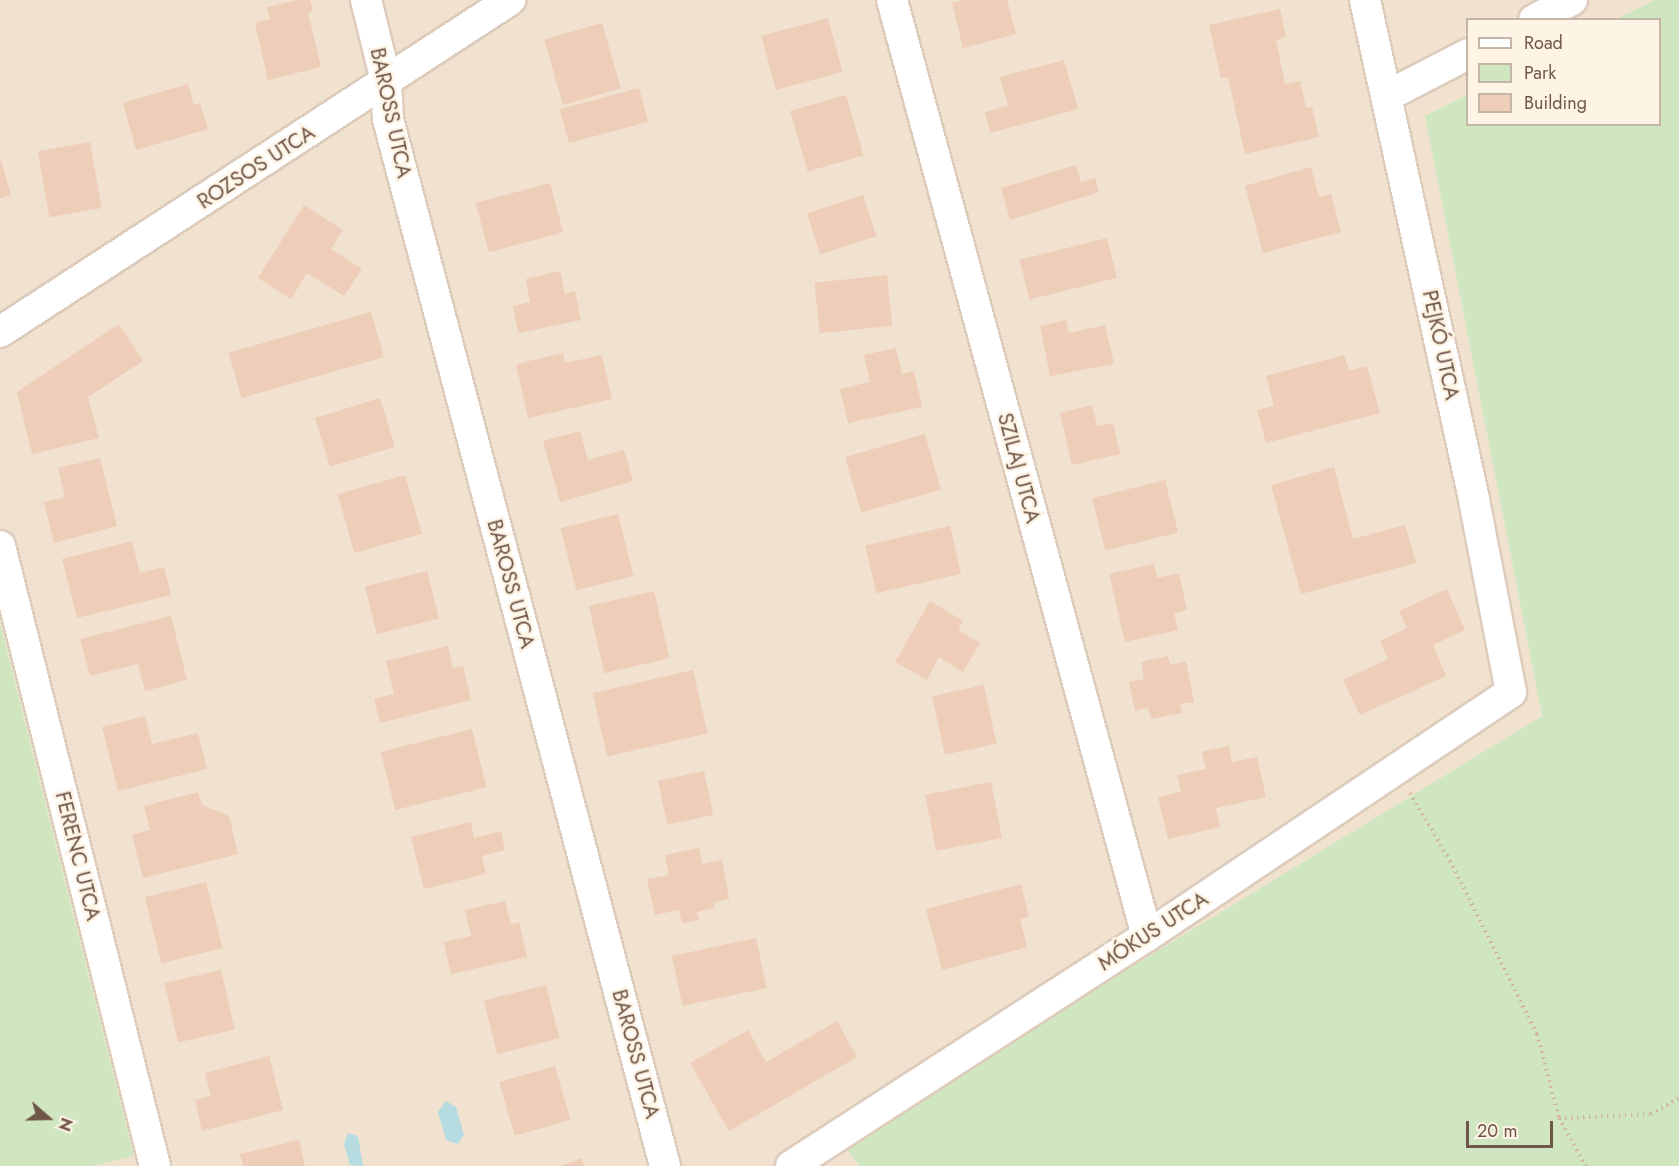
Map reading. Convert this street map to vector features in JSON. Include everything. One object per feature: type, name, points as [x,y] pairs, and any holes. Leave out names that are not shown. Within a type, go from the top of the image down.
[{"type":"street","name":"BAROSS UTCA","points":[[366,0],[386,81],[388,119],[665,1166]]},
{"type":"street","name":"ROZSOS UTCA","points":[[0,332],[510,0]]},
{"type":"street","name":"SZILAJ UTCA","points":[[892,0],[1147,936]]},
{"type":"street","name":"PEJKÓ UTCA","points":[[1365,0],[1474,499],[1511,692]]},
{"type":"street","points":[[1538,18],[1572,0]]},
{"type":"street","points":[[1387,96],[1466,55]]},
{"type":"street","name":"FERENC UTCA","points":[[0,546],[155,1166]]},
{"type":"street","name":"MÓKUS UTCA","points":[[791,1166],[1147,936],[1511,692]]},
{"type":"path","points":[[1396,769],[1450,861],[1537,1034],[1559,1118],[1586,1166]]},
{"type":"path","points":[[1559,1118],[1651,1114],[1679,1098]]},
{"type":"shaded area","points":[[0,0],[1655,0],[1618,18],[1466,18],[1466,96],[1425,116],[1542,716],[844,1143],[859,1166],[93,1166],[134,1155],[0,622]]},
{"type":"green space","points":[[1655,0],[1679,0],[1679,1166],[859,1166],[843,1143],[1542,716],[1425,116],[1466,96],[1466,126],[1661,126],[1661,18],[1618,18]]},
{"type":"green space","points":[[0,622],[134,1156],[93,1166],[0,1166]]},
{"type":"water","points":[[446,1101],[456,1107],[464,1135],[458,1144],[446,1140],[438,1112]]},
{"type":"water","points":[[348,1133],[358,1136],[363,1166],[350,1165],[344,1144]]},
{"type":"building","points":[[298,0],[310,0],[313,11],[308,12],[321,67],[268,80],[255,23],[270,19],[267,7]]},
{"type":"building","points":[[963,0],[1007,0],[1016,34],[963,48],[952,3]]},
{"type":"building","points":[[1280,9],[1286,37],[1276,40],[1285,84],[1300,81],[1306,108],[1312,107],[1319,137],[1245,154],[1228,77],[1221,78],[1209,25]]},
{"type":"building","points":[[828,18],[842,72],[776,90],[761,36]]},
{"type":"building","points":[[602,23],[621,88],[563,105],[544,40]]},
{"type":"building","points":[[1064,60],[1078,109],[990,133],[985,112],[1008,106],[1000,77]]},
{"type":"building","points":[[188,84],[194,105],[200,103],[208,129],[136,150],[123,103]]},
{"type":"building","points":[[639,88],[648,122],[569,143],[560,109]]},
{"type":"building","points":[[846,95],[863,156],[808,172],[790,111]]},
{"type":"building","points":[[90,142],[102,208],[49,217],[38,151]]},
{"type":"building","points":[[0,157],[11,195],[0,198]]},
{"type":"building","points":[[1076,165],[1081,183],[1095,178],[1099,192],[1010,220],[1001,188]]},
{"type":"building","points":[[1311,167],[1319,197],[1331,194],[1341,232],[1263,253],[1245,186]]},
{"type":"building","points":[[550,183],[563,232],[489,252],[476,203]]},
{"type":"building","points":[[863,195],[876,236],[820,254],[807,213]]},
{"type":"building","points":[[304,205],[343,230],[331,249],[362,269],[344,296],[307,273],[291,299],[258,278]]},
{"type":"building","points":[[1107,238],[1117,278],[1030,300],[1020,260]]},
{"type":"building","points":[[560,271],[565,294],[575,291],[581,320],[518,333],[513,306],[530,302],[526,279]]},
{"type":"building","points":[[887,275],[892,326],[820,333],[814,283]]},
{"type":"building","points":[[371,312],[384,357],[242,398],[229,353]]},
{"type":"building","points":[[1066,320],[1069,333],[1105,325],[1114,364],[1050,376],[1040,326]]},
{"type":"building","points":[[119,324],[143,361],[88,397],[99,438],[32,454],[17,392]]},
{"type":"building","points":[[896,348],[902,374],[914,371],[922,407],[848,423],[840,389],[870,382],[864,355]]},
{"type":"building","points":[[563,353],[565,363],[602,355],[612,399],[528,418],[516,364]]},
{"type":"building","points":[[1344,355],[1349,371],[1367,366],[1380,413],[1266,443],[1257,410],[1274,406],[1266,376]]},
{"type":"building","points":[[380,398],[395,447],[330,467],[315,418]]},
{"type":"building","points":[[1092,405],[1097,426],[1113,423],[1120,454],[1072,465],[1060,413]]},
{"type":"building","points":[[580,431],[588,460],[624,450],[633,481],[560,502],[543,441]]},
{"type":"building","points":[[925,434],[941,490],[861,513],[845,457]]},
{"type":"building","points":[[100,458],[117,526],[54,543],[44,502],[65,497],[58,468]]},
{"type":"building","points":[[1334,467],[1353,539],[1405,525],[1416,563],[1301,594],[1271,485]]},
{"type":"building","points":[[405,475],[422,534],[355,553],[338,494]]},
{"type":"building","points":[[1165,480],[1178,532],[1105,551],[1092,498]]},
{"type":"building","points":[[618,514],[633,576],[576,590],[561,528]]},
{"type":"building","points":[[950,526],[961,574],[876,593],[865,546]]},
{"type":"building","points":[[132,541],[140,573],[164,567],[171,595],[77,618],[62,559]]},
{"type":"building","points":[[1154,564],[1157,578],[1179,573],[1187,610],[1174,613],[1178,630],[1125,642],[1109,574]]},
{"type":"building","points":[[427,571],[439,619],[377,634],[365,586]]},
{"type":"building","points":[[1447,589],[1465,630],[1433,645],[1446,676],[1360,715],[1343,680],[1388,659],[1380,641],[1407,628],[1399,611]]},
{"type":"building","points":[[654,591],[670,658],[604,673],[589,606]]},
{"type":"building","points":[[930,601],[963,621],[958,630],[980,643],[963,672],[939,657],[927,680],[895,662]]},
{"type":"building","points":[[171,616],[187,680],[145,691],[138,664],[90,676],[80,639]]},
{"type":"building","points":[[448,646],[453,669],[463,666],[471,700],[380,723],[374,699],[394,694],[386,661]]},
{"type":"building","points":[[1168,656],[1170,665],[1186,661],[1194,702],[1180,704],[1182,713],[1151,719],[1148,708],[1135,711],[1129,682],[1144,679],[1141,662]]},
{"type":"building","points":[[693,670],[708,733],[607,757],[593,693]]},
{"type":"building","points":[[984,685],[996,744],[945,755],[932,696]]},
{"type":"building","points":[[145,716],[152,744],[198,733],[207,769],[118,791],[102,727]]},
{"type":"building","points":[[472,729],[487,787],[395,810],[381,752]]},
{"type":"building","points":[[1229,746],[1232,762],[1257,757],[1266,797],[1216,808],[1220,827],[1168,839],[1158,797],[1181,792],[1177,775],[1206,769],[1202,752]]},
{"type":"building","points":[[704,771],[713,815],[667,825],[658,781]]},
{"type":"building","points":[[991,782],[1002,838],[936,851],[925,795]]},
{"type":"building","points":[[198,792],[202,805],[229,816],[238,854],[143,878],[132,835],[150,830],[144,806]]},
{"type":"building","points":[[471,822],[474,838],[501,831],[505,850],[482,856],[486,874],[424,889],[411,837]]},
{"type":"building","points":[[699,848],[702,864],[722,860],[729,899],[714,902],[715,908],[697,912],[699,920],[682,923],[679,910],[655,915],[647,879],[669,875],[665,855]]},
{"type":"building","points":[[206,882],[222,948],[161,963],[145,897]]},
{"type":"building","points":[[1021,884],[1029,917],[1020,919],[1027,947],[942,970],[926,909]]},
{"type":"building","points":[[505,901],[511,925],[519,922],[527,957],[451,974],[444,942],[471,936],[465,910]]},
{"type":"building","points":[[756,938],[767,988],[682,1006],[672,956]]},
{"type":"building","points":[[221,970],[235,1029],[178,1042],[164,983]]},
{"type":"building","points":[[546,985],[559,1038],[497,1054],[484,1000]]},
{"type":"building","points":[[837,1021],[857,1057],[729,1131],[690,1063],[748,1030],[766,1062]]},
{"type":"building","points":[[269,1056],[283,1110],[202,1131],[195,1100],[211,1096],[205,1073]]},
{"type":"building","points":[[555,1066],[570,1120],[515,1136],[499,1082]]},
{"type":"building","points":[[299,1140],[305,1166],[243,1166],[240,1154]]},
{"type":"building","points":[[582,1158],[584,1166],[561,1166]]}]
